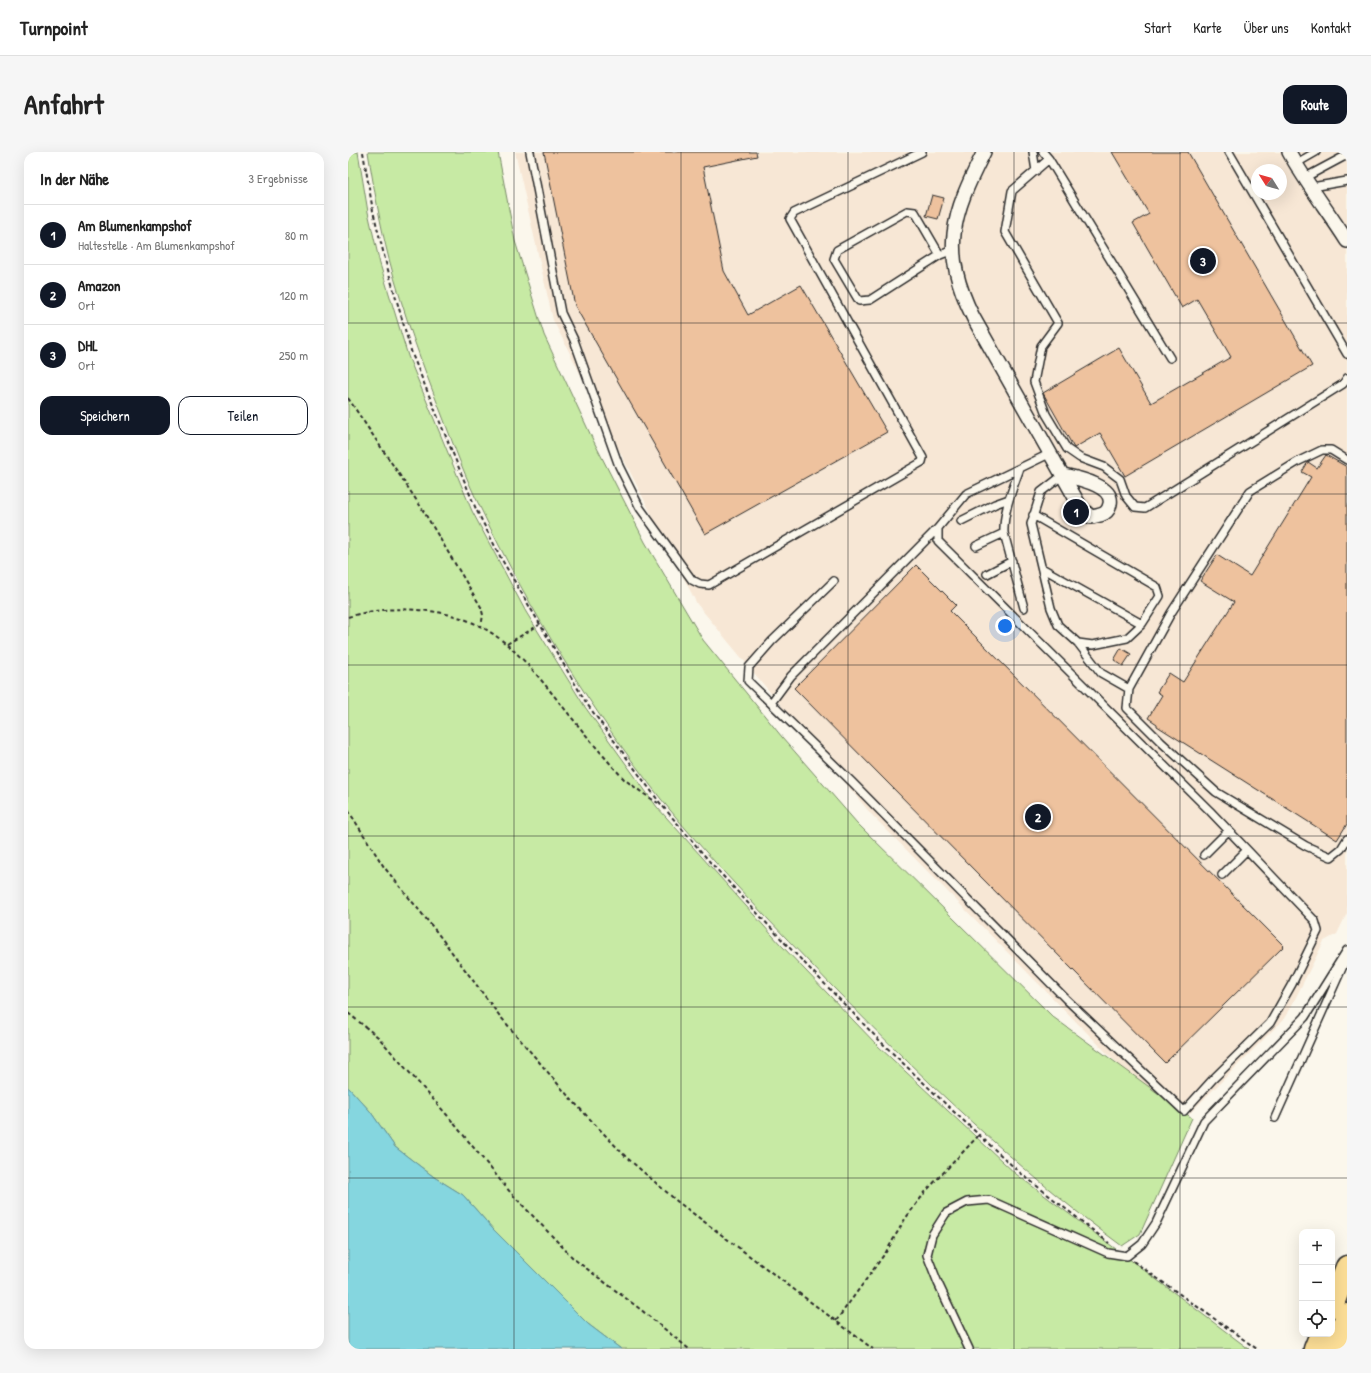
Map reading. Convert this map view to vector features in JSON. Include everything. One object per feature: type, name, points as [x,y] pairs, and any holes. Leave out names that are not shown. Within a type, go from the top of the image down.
[{"type":"highway","points":[[1334,1301],[1347,1267]]},
{"type":"highway","points":[[1322,1344],[1347,1315]]},
{"type":"street","points":[[984,152],[960,206],[955,226],[953,250],[955,270],[970,312],[1081,508],[1091,517],[1103,515],[1109,509],[1111,501],[1103,488],[1087,481],[1063,475]]},
{"type":"street","points":[[1289,152],[1295,164],[1347,241]]},
{"type":"lane","points":[[530,152],[561,313],[574,340],[619,466],[640,508],[692,580],[700,584],[709,585],[922,462],[923,458],[790,219],[794,213],[922,152]]},
{"type":"lane","points":[[1033,152],[1036,171]]},
{"type":"lane","points":[[1043,152],[1049,159],[1170,358]]},
{"type":"lane","points":[[1229,152],[1347,354]]},
{"type":"lane","points":[[1295,164],[1316,152]]},
{"type":"lane","points":[[1308,183],[1347,155]]},
{"type":"lane","points":[[1049,159],[1012,192],[1005,232],[1058,323],[1041,346],[1034,382],[1046,414],[1067,449],[1080,458],[1104,467],[1120,479],[1126,496],[1135,506],[1145,508],[1343,384],[1347,378]]},
{"type":"lane","points":[[1308,183],[1347,181]]},
{"type":"lane","points":[[940,255],[915,212],[907,211],[837,250],[834,259],[859,301],[870,300],[940,255],[953,250]]},
{"type":"lane","points":[[1347,460],[1331,450],[1322,450],[1299,461],[1250,491],[1171,613],[1129,689],[1127,708],[1161,742],[1216,792],[1306,846],[1331,857],[1341,849],[1347,839]]},
{"type":"lane","points":[[771,703],[791,676],[938,528],[966,494],[1051,453]]},
{"type":"lane","points":[[1020,468],[1009,499],[1004,533],[1024,608]]},
{"type":"lane","points":[[1063,475],[1041,492],[1030,524],[1052,608],[1058,625],[1078,643],[1101,673],[1129,689]]},
{"type":"lane","points":[[961,522],[995,504],[1009,499]]},
{"type":"lane","points":[[1033,515],[1157,586],[1160,596],[1142,624],[1127,638],[1094,645],[1078,643]]},
{"type":"lane","points":[[834,581],[772,641],[749,667],[748,681],[1066,999],[1184,1111],[1213,1079],[1270,1023],[1292,984],[1318,931],[1315,921],[1247,850],[938,541],[938,528]]},
{"type":"lane","points":[[976,546],[1004,533]]},
{"type":"lane","points":[[987,574],[1012,561]]},
{"type":"lane","points":[[1042,568],[1142,624]]},
{"type":"lane","points":[[1204,855],[1228,831]]},
{"type":"lane","points":[[1222,875],[1247,850]]},
{"type":"lane","points":[[969,1349],[943,1295],[927,1254],[932,1235],[946,1214],[967,1202],[989,1200],[1108,1253],[1127,1256],[1142,1244],[1156,1223],[1204,1121],[1305,1017],[1347,950]]},
{"type":"lane","points":[[1275,1118],[1347,957]]},
{"type":"path","points":[[363,152],[373,211],[412,354],[476,509],[502,560],[539,625],[588,704],[660,803],[710,862],[881,1042],[1018,1171],[1127,1256],[1257,1349]]},
{"type":"path","points":[[348,398],[452,558],[481,607],[483,615],[481,627]]},
{"type":"path","points":[[348,617],[375,611],[401,609],[430,611],[453,614],[481,627],[507,644],[536,672],[604,757],[624,779],[644,794],[660,803]]},
{"type":"path","points":[[507,644],[539,625]]},
{"type":"path","points":[[348,810],[384,867],[436,931],[499,1015],[579,1108],[626,1156],[678,1202],[873,1349]]},
{"type":"path","points":[[348,1012],[378,1037],[447,1115],[510,1192],[574,1259],[640,1309],[689,1349]]},
{"type":"path","points":[[836,1321],[886,1252],[905,1219],[926,1191],[979,1135]]},
{"type":"shaded area","points":[[515,152],[1347,152],[1347,913],[1337,934],[1324,941],[1286,1017],[1178,1125],[871,814],[697,604],[553,320]]},
{"type":"green space","points":[[348,152],[358,152],[368,212],[380,264],[408,356],[472,511],[526,612],[585,707],[657,807],[781,945],[878,1046],[1016,1174],[1249,1349],[621,1349],[588,1324],[493,1229],[463,1195],[434,1177],[395,1147],[370,1111],[348,1087]]},
{"type":"green space","points":[[368,152],[498,152],[515,241],[544,335],[593,440],[645,542],[703,640],[782,737],[857,823],[1053,1017],[1192,1118],[1140,1234],[1122,1246],[1045,1186],[936,1089],[832,986],[723,871],[661,799],[610,730],[563,659],[520,585],[465,474],[427,377],[400,299],[383,233]]},
{"type":"water","points":[[348,1087],[370,1111],[395,1147],[434,1177],[463,1195],[493,1229],[588,1324],[621,1349],[348,1349]]},
{"type":"building","points":[[544,152],[756,152],[757,156],[703,167],[724,271],[748,315],[801,285],[887,432],[705,534],[575,306]]},
{"type":"building","points":[[1112,152],[1188,152],[1312,366],[1125,476],[1100,433],[1074,448],[1043,393],[1119,348],[1151,403],[1231,357],[1197,299],[1182,308],[1133,223],[1149,214]]},
{"type":"building","points":[[932,195],[944,198],[938,219],[926,216]]},
{"type":"building","points":[[1326,455],[1347,467],[1347,824],[1337,840],[1157,726],[1157,724],[1148,718],[1162,695],[1157,692],[1169,673],[1183,682],[1234,602],[1200,581],[1217,555],[1250,576],[1311,477],[1302,472],[1308,462],[1317,468]]},
{"type":"building","points":[[916,565],[956,605],[950,611],[1284,946],[1165,1063],[794,688]]},
{"type":"building","points":[[1121,648],[1131,654],[1123,666],[1114,660]]},
{"type":"place","name":"DHL","points":[[1203,261]]},
{"type":"place","name":"Am Blumenkampshof","points":[[1076,512]]},
{"type":"place","name":"Amazon","points":[[1038,817]]}]
